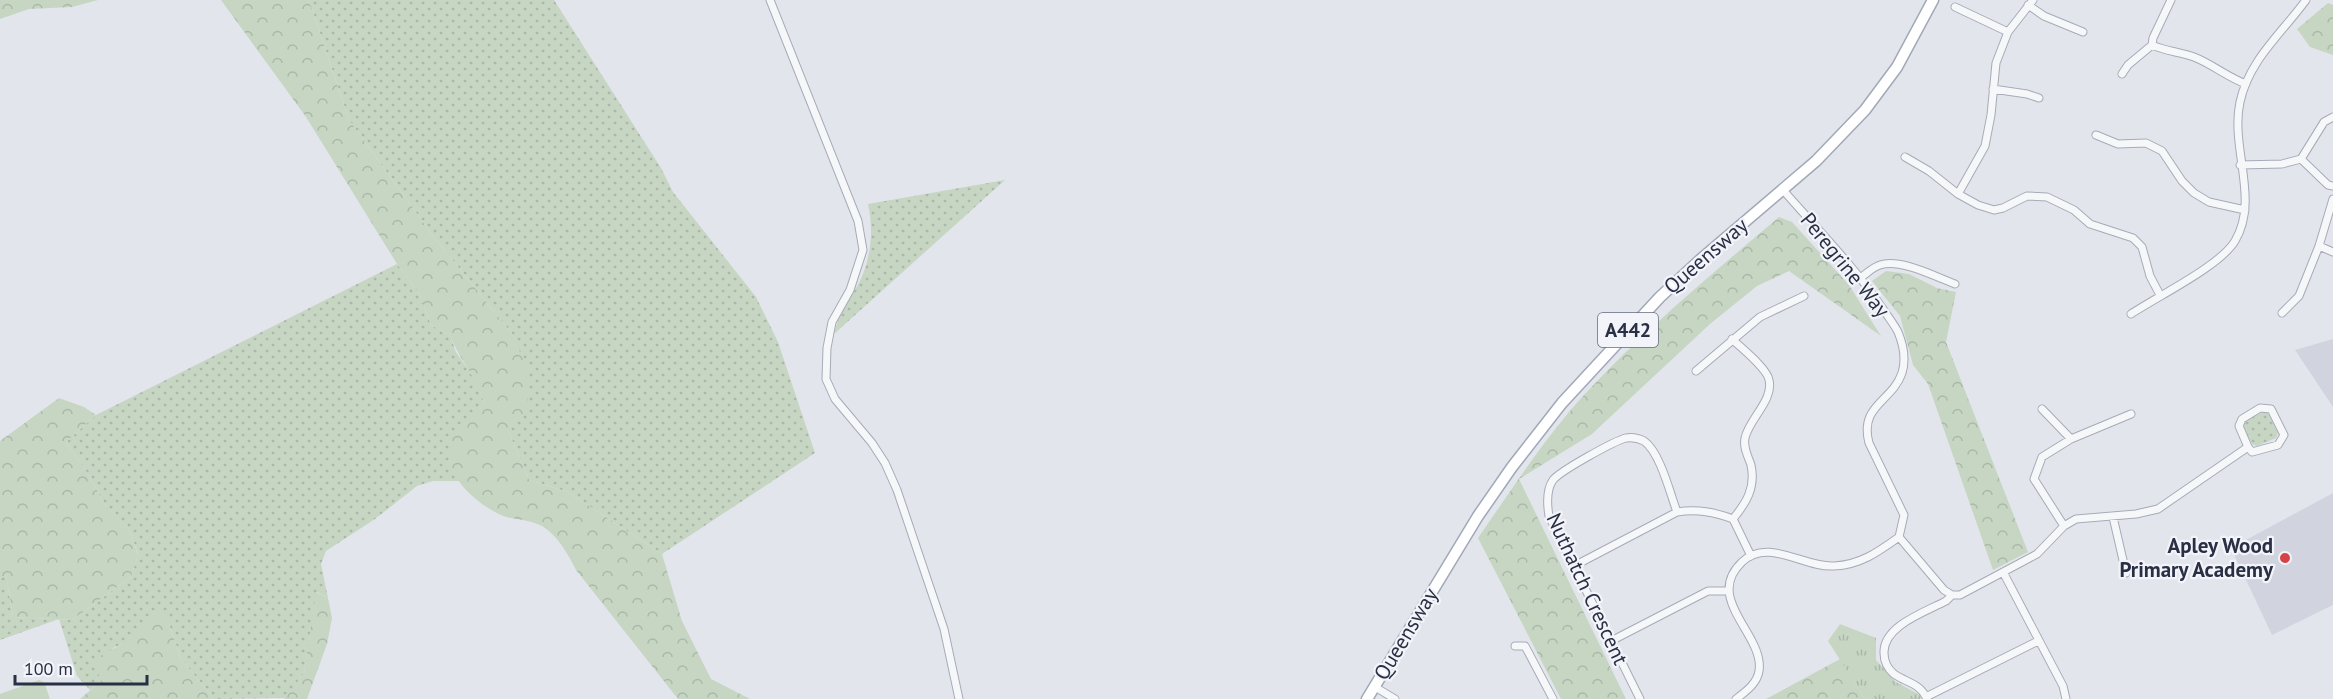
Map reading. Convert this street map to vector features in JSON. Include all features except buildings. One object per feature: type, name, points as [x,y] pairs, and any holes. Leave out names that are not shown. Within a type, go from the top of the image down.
[{"type":"main road","name":"Queensway","points":[[1367,699],[1478,516],[1512,467],[1562,403],[1660,297],[1816,161],[1865,110],[1897,67],[1933,0]]},
{"type":"street","points":[[770,0],[858,221],[863,250],[850,290],[832,322],[826,348],[826,378],[835,399],[880,456],[897,490],[944,629],[959,699]]},
{"type":"street","points":[[2152,45],[2152,38],[2171,0]]},
{"type":"street","points":[[2131,314],[2218,260],[2234,242],[2245,210],[2237,119],[2246,84],[2253,66],[2264,50],[2306,0]]},
{"type":"street","points":[[1958,194],[1985,146],[1991,115],[1996,63],[2008,32],[2030,3],[2044,16],[2083,32]]},
{"type":"street","points":[[1955,7],[2008,32]]},
{"type":"street","points":[[2122,74],[2128,65],[2152,45]]},
{"type":"street","points":[[2152,45],[2162,50],[2195,57],[2220,73],[2246,84]]},
{"type":"street","points":[[1993,89],[2038,98]]},
{"type":"street","points":[[2240,165],[2282,164],[2301,159],[2324,122],[2333,117]]},
{"type":"street","points":[[2096,135],[2118,144],[2146,143],[2162,151],[2182,181],[2194,193],[2209,202],[2245,210]]},
{"type":"street","points":[[1905,158],[1929,171],[1958,194],[1978,205],[1994,210],[2027,196],[2047,197],[2074,210],[2090,224],[2133,238],[2142,247],[2150,276],[2160,295]]},
{"type":"street","points":[[2301,159],[2328,185],[2333,186]]},
{"type":"street","name":"Peregrine Way","points":[[1783,190],[1830,241],[1898,332],[1902,348],[1902,371],[1891,391],[1873,409],[1869,416],[1866,434],[1904,515],[1899,537]]},
{"type":"street","points":[[2282,313],[2299,296],[2319,246],[2333,199]]},
{"type":"street","points":[[2319,246],[2333,252]]},
{"type":"street","points":[[1860,279],[1879,265],[1892,264],[1906,266],[1955,284]]},
{"type":"street","points":[[1695,371],[1760,317],[1804,296]]},
{"type":"street","points":[[1732,339],[1765,371],[1769,379],[1769,390],[1751,422],[1744,442],[1751,467],[1751,493],[1732,519]]},
{"type":"street","points":[[2260,408],[2271,409],[2284,435],[2278,445],[2252,452],[2248,447],[2239,426],[2242,419],[2260,408]]},
{"type":"street","points":[[2042,409],[2071,439]]},
{"type":"street","points":[[2064,526],[2034,479],[2042,457],[2071,439],[2130,414]]},
{"type":"street","name":"Nuthatch Crescent","points":[[1640,699],[1549,516],[1547,504],[1551,484],[1560,474],[1620,440],[1634,438],[1650,446],[1677,512]]},
{"type":"street","points":[[1736,699],[1755,681],[1759,671],[1758,658],[1735,613],[1730,591],[1735,570],[1751,556],[1773,552],[1831,567],[1852,564],[1874,555],[1899,537],[1944,590],[1952,595],[1960,595],[2037,554],[2064,526],[2076,519],[2112,517],[2158,509],[2248,447]]},
{"type":"street","points":[[1574,566],[1677,512],[1696,510],[1732,519],[1751,556]]},
{"type":"street","points":[[2112,517],[2126,573]]},
{"type":"street","points":[[2003,572],[2063,686],[2066,699]]},
{"type":"street","points":[[1611,641],[1708,591],[1730,591]]},
{"type":"street","points":[[1952,595],[1946,601],[1893,629],[1885,641],[1884,657],[1888,667],[1896,675],[1917,686],[1927,698],[2038,641]]},
{"type":"street","points":[[1515,646],[1525,646],[1553,699]]},
{"type":"street","points":[[1374,687],[1395,699]]},
{"type":"shaded area","points":[[2333,339],[2333,407],[2295,350]]},
{"type":"shaded area","name":"Apley Wood Primary Academy","points":[[2333,493],[2333,605],[2272,635],[2231,548]]},
{"type":"green space","points":[[0,0],[98,0],[72,7],[29,9],[0,19]]},
{"type":"green space","points":[[221,0],[309,0],[349,120],[433,236],[513,335],[527,369],[528,408],[508,430],[529,480],[568,492],[662,554],[682,621],[711,679],[750,699],[678,699],[576,570],[553,535],[538,524],[506,517],[495,512],[484,506],[464,488],[456,477],[448,454],[452,437],[484,403],[477,385],[450,335],[431,325],[419,293],[397,264],[306,117]]},
{"type":"green space","points":[[309,0],[554,0],[661,168],[673,192],[756,297],[778,342],[815,453],[662,554],[568,492],[529,480],[508,430],[513,335],[433,236],[349,120]]},
{"type":"green space","points":[[2328,3],[2333,5],[2333,55],[2310,47],[2297,29]]},
{"type":"green space","points":[[1005,180],[834,334],[841,314],[863,274],[869,255],[871,235],[868,204]]},
{"type":"green space","points":[[1779,217],[1792,222],[1849,285],[1881,336],[1789,271],[1757,286],[1710,324],[1592,434],[1519,479],[1626,699],[1561,699],[1478,538],[1516,483],[1542,447],[1584,395],[1654,325]]},
{"type":"green space","points":[[397,264],[419,293],[431,325],[450,335],[456,352],[478,384],[484,403],[451,441],[449,461],[460,481],[433,481],[417,486],[375,519],[326,551],[321,564],[328,598],[317,592],[304,673],[286,698],[214,699],[181,659],[169,624],[113,648],[101,681],[90,690],[77,676],[59,619],[72,620],[131,577],[138,554],[130,531],[105,505],[88,474],[66,442],[96,415]]},
{"type":"green space","points":[[1886,271],[1909,274],[1937,288],[1956,292],[1946,342],[2028,552],[1993,570],[1928,384],[1913,365],[1900,316],[1872,281]]},
{"type":"green space","points":[[59,398],[84,407],[96,415],[66,442],[88,474],[105,505],[130,531],[138,555],[131,577],[72,620],[13,617],[6,575],[0,578],[0,441]]},
{"type":"green space","points":[[2263,412],[2268,413],[2278,433],[2276,438],[2257,446],[2252,444],[2243,426],[2244,421]]},
{"type":"green space","points":[[6,575],[13,617],[58,619],[0,640],[0,578]]},
{"type":"green space","points":[[316,592],[328,598],[332,618],[327,644],[307,699],[284,699],[304,673]]},
{"type":"green space","points":[[159,610],[169,624],[181,659],[214,699],[80,699],[101,681],[93,660],[133,638]]},
{"type":"green space","points":[[1840,624],[1876,638],[1876,660],[1896,682],[1920,695],[1921,699],[1865,699],[1828,641]]},
{"type":"green space","points":[[1840,659],[1865,699],[1766,699]]},
{"type":"green space","points":[[39,680],[44,682],[50,699],[0,699],[0,694]]},
{"type":"place","name":"Apley Wood Primary Academy","points":[[2285,558]]}]
